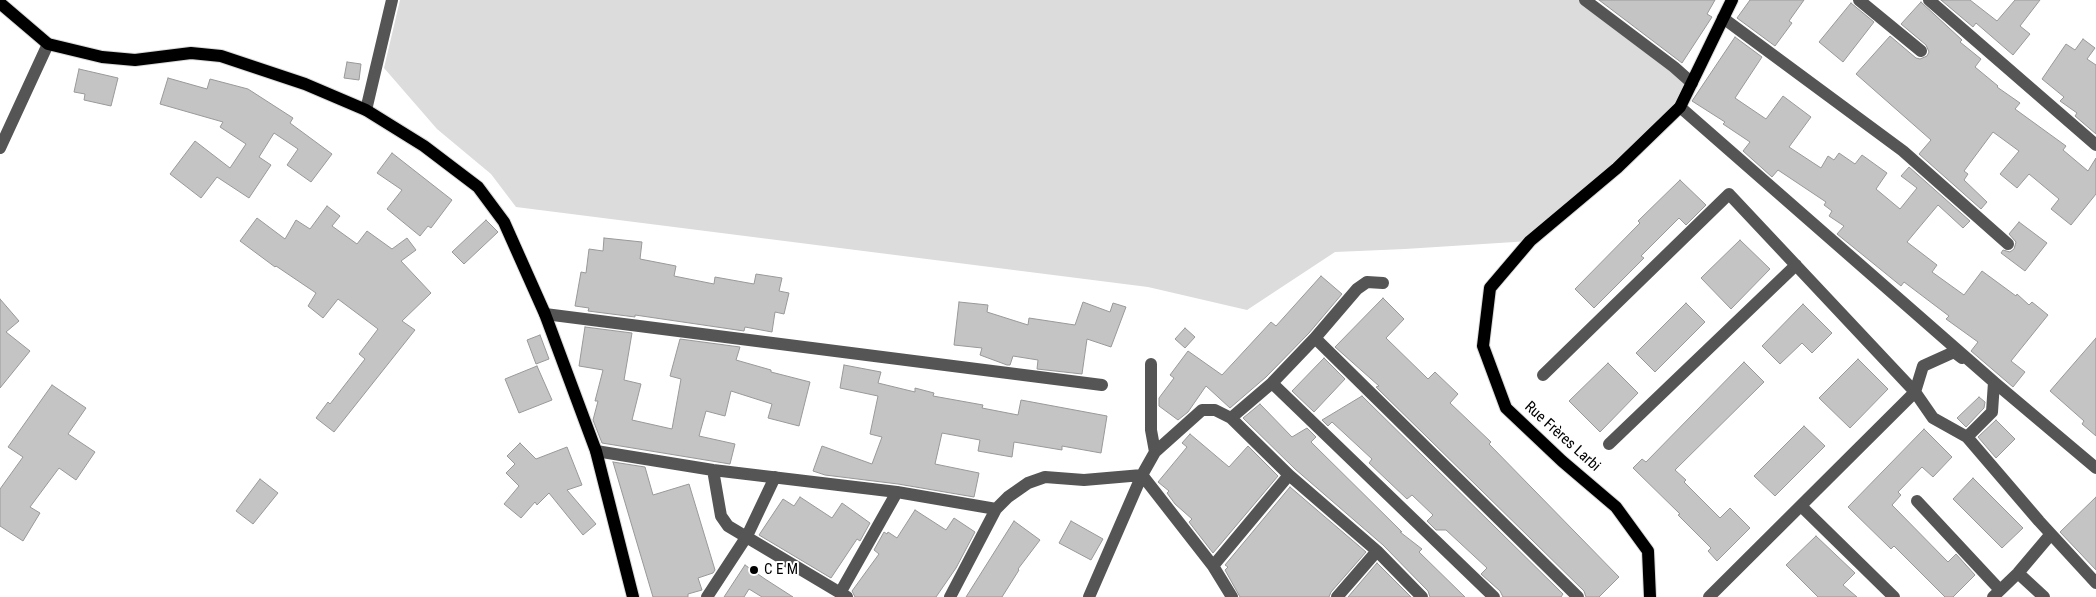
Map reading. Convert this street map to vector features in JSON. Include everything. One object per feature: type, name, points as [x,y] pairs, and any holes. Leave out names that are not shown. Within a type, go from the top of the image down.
[{"type":"main road","name":"Rue Frères Larbi","points":[[1650,597],[1648,551],[1616,507],[1562,461],[1506,408],[1483,346],[1490,288],[1530,241],[1617,168],[1680,107],[1732,0]]},
{"type":"main road","points":[[0,3],[48,44],[102,57],[135,60],[191,52],[221,56],[305,84],[366,110],[424,146],[478,187],[504,222],[545,314],[596,451],[632,596]]},
{"type":"street","points":[[366,110],[392,0]]},
{"type":"street","points":[[1585,0],[1674,67],[1692,83]]},
{"type":"street","points":[[1859,0],[1921,51]]},
{"type":"street","points":[[1929,0],[2096,145]]},
{"type":"street","points":[[1723,18],[1903,151],[2008,244]]},
{"type":"street","points":[[0,148],[48,44]]},
{"type":"street","points":[[1680,107],[1994,382],[2096,468]]},
{"type":"street","points":[[1542,375],[1729,194],[1915,392],[1933,418],[1967,437],[2096,583]]},
{"type":"street","points":[[1608,444],[1796,265]]},
{"type":"street","points":[[1231,418],[1272,383],[1315,338],[1356,288],[1367,282],[1383,283]]},
{"type":"street","points":[[545,314],[1102,385]]},
{"type":"street","points":[[1315,338],[1578,597]]},
{"type":"street","points":[[1709,597],[1915,392],[1923,366],[1954,352],[1994,382]]},
{"type":"street","points":[[1151,364],[1151,430],[1155,452]]},
{"type":"street","points":[[1967,437],[1992,412],[1994,382]]},
{"type":"street","points":[[1272,383],[1494,597]]},
{"type":"street","points":[[1090,597],[1142,475],[1155,452],[1202,410],[1215,410],[1231,418],[1289,475],[1377,551],[1422,597]]},
{"type":"street","points":[[596,451],[712,470],[897,492],[996,509]]},
{"type":"street","points":[[712,470],[721,516],[728,526],[843,595],[897,492]]},
{"type":"street","points":[[950,597],[996,509],[1008,497],[1028,483],[1045,477],[1084,480],[1142,475]]},
{"type":"street","points":[[1142,475],[1213,566],[1232,597]]},
{"type":"street","points":[[1213,566],[1289,475]]},
{"type":"street","points":[[707,597],[747,536],[775,477]]},
{"type":"street","points":[[1917,501],[1996,594],[2018,573],[2051,534]]},
{"type":"street","points":[[1801,506],[1894,597]]},
{"type":"street","points":[[1337,597],[1377,551]]},
{"type":"street","points":[[2018,573],[2044,597]]},
{"type":"shaded area","points":[[400,0],[1583,0],[1692,83],[1680,107],[1530,241],[1335,252],[1247,310],[1148,287],[516,207],[491,174],[437,129],[384,68]]},
{"type":"building","points":[[1599,0],[1715,0],[1707,14],[1712,17],[1682,63]]},
{"type":"building","points":[[1750,0],[1804,0],[1789,21],[1792,23],[1775,46],[1737,18]]},
{"type":"building","points":[[1941,0],[1970,0],[1997,21],[2015,0],[2040,0],[2020,26],[2030,34],[2013,55],[1976,23],[1973,27]]},
{"type":"building","points":[[1921,2],[1962,40],[1960,42],[1981,59],[1975,67],[1997,87],[2020,103],[2015,109],[2066,146],[2063,150],[2088,171],[2096,158],[2096,194],[2071,225],[2051,209],[2059,199],[2029,174],[2017,188],[2000,174],[2019,151],[1993,132],[1964,171],[1968,174],[1964,180],[1987,202],[1981,209],[1919,154],[1931,140],[1856,74],[1890,36],[1916,58],[1920,59],[1927,56],[1929,52],[1926,45],[1901,24]]},
{"type":"building","points":[[1851,3],[1874,22],[1843,62],[1819,42]]},
{"type":"building","points":[[1735,37],[1762,57],[1735,98],[1766,119],[1783,96],[1811,117],[1789,147],[1821,168],[1828,156],[1834,160],[1839,153],[1855,164],[1862,155],[1887,173],[1876,189],[1900,209],[1917,188],[1901,176],[1909,167],[1970,221],[1963,228],[1938,205],[1907,242],[1937,265],[1932,272],[1964,295],[1982,271],[2016,296],[2017,294],[2029,305],[2032,302],[2048,315],[2011,361],[2025,372],[2013,387],[1971,351],[1978,342],[1946,319],[1949,316],[1904,282],[1901,286],[1837,234],[1844,226],[1829,216],[1832,211],[1824,205],[1826,202],[1778,170],[1772,177],[1743,151],[1750,142],[1723,124],[1725,122],[1692,101]]},
{"type":"building","points":[[2083,39],[2095,48],[2087,59],[2096,65],[2096,134],[2075,116],[2077,113],[2060,101],[2064,97],[2042,79],[2066,44],[2075,50]]},
{"type":"building","points":[[347,62],[361,64],[359,80],[344,78]]},
{"type":"building","points":[[79,69],[118,78],[111,106],[84,100],[85,94],[74,92]]},
{"type":"building","points":[[168,78],[207,89],[210,79],[248,89],[293,118],[290,123],[332,154],[311,182],[287,165],[298,149],[274,133],[259,157],[271,165],[249,198],[217,177],[201,198],[170,174],[195,141],[230,168],[246,144],[220,127],[223,122],[160,104]]},
{"type":"building","points":[[392,153],[452,200],[431,228],[428,226],[420,236],[387,209],[402,190],[377,173]]},
{"type":"building","points":[[1680,180],[1706,205],[1686,225],[1679,218],[1641,256],[1644,258],[1594,308],[1575,289],[1640,223],[1638,221]]},
{"type":"building","points":[[327,206],[340,216],[332,226],[357,244],[367,231],[392,249],[407,238],[416,250],[401,261],[431,293],[402,321],[415,330],[334,432],[316,418],[328,402],[330,404],[365,359],[359,354],[378,329],[338,299],[323,318],[308,306],[316,293],[275,267],[240,241],[257,218],[285,239],[296,220],[310,229]]},
{"type":"building","points":[[486,220],[498,232],[464,264],[452,252]]},
{"type":"building","points":[[2019,222],[2047,243],[2025,271],[2001,253],[2003,250],[2010,252],[2014,249],[2016,242],[2009,234]]},
{"type":"building","points":[[604,238],[642,242],[640,259],[676,266],[674,276],[714,284],[715,277],[754,284],[756,274],[782,278],[779,291],[789,293],[784,314],[775,312],[772,332],[745,327],[744,331],[635,315],[635,317],[588,311],[589,308],[575,306],[581,272],[586,273],[589,249],[603,251]]},
{"type":"building","points":[[1740,240],[1770,269],[1731,309],[1701,278]]},
{"type":"building","points":[[1321,276],[1342,294],[1309,333],[1266,377],[1230,408],[1206,386],[1188,412],[1178,420],[1159,406],[1159,398],[1174,378],[1170,375],[1188,351],[1222,375],[1271,322],[1276,326]]},
{"type":"building","points":[[1383,298],[1404,319],[1386,338],[1428,379],[1435,372],[1458,394],[1450,403],[1491,442],[1489,444],[1619,577],[1599,597],[1586,597],[1584,591],[1376,387],[1379,386],[1335,347]]},
{"type":"building","points":[[0,299],[19,321],[6,332],[30,351],[0,388]]},
{"type":"building","points":[[959,302],[988,305],[987,312],[1028,325],[1029,318],[1075,325],[1083,302],[1110,312],[1113,303],[1126,307],[1111,347],[1087,339],[1082,374],[1037,369],[1038,360],[1013,356],[1010,365],[1007,365],[980,355],[982,348],[954,345]]},
{"type":"building","points":[[1686,303],[1705,322],[1655,372],[1636,353]]},
{"type":"building","points":[[1803,304],[1832,333],[1812,353],[1802,343],[1780,364],[1762,346]]},
{"type":"building","points":[[585,327],[632,333],[624,380],[641,384],[632,420],[672,429],[681,379],[670,376],[680,339],[740,347],[736,360],[771,370],[771,372],[810,382],[799,426],[768,418],[772,404],[731,391],[725,416],[706,411],[699,436],[735,444],[730,464],[602,443],[593,420],[598,401],[595,401],[603,370],[579,366]]},
{"type":"building","points":[[1185,328],[1195,337],[1185,348],[1175,339]]},
{"type":"building","points":[[540,335],[549,359],[536,364],[527,340]]},
{"type":"building","points":[[2096,338],[2096,436],[2082,424],[2084,421],[2050,391]]},
{"type":"building","points":[[1324,358],[1345,379],[1314,412],[1292,391]]},
{"type":"building","points":[[1858,359],[1888,389],[1850,428],[1819,398]]},
{"type":"building","points":[[1744,362],[1764,382],[1675,470],[1686,480],[1684,482],[1720,518],[1730,508],[1750,528],[1717,561],[1708,551],[1711,548],[1678,515],[1680,514],[1633,468],[1642,459],[1646,462]]},
{"type":"building","points":[[1608,363],[1638,393],[1600,432],[1569,401]]},
{"type":"building","points":[[844,365],[881,372],[878,383],[915,392],[915,388],[934,393],[933,396],[983,405],[982,408],[1018,415],[1021,400],[1107,416],[1101,453],[1062,446],[1062,450],[1014,442],[1012,457],[978,451],[980,440],[942,433],[935,464],[979,473],[974,497],[898,484],[825,475],[813,471],[822,446],[872,464],[882,437],[870,434],[878,396],[840,388]]},
{"type":"building","points":[[537,366],[552,400],[519,413],[505,379]]},
{"type":"building","points":[[52,385],[86,408],[68,434],[95,452],[76,480],[59,468],[30,507],[40,513],[23,541],[0,526],[0,489],[23,457],[8,447]]},
{"type":"building","points":[[1362,396],[1563,594],[1561,597],[1503,597],[1500,591],[1481,574],[1487,568],[1446,530],[1436,530],[1427,521],[1433,515],[1412,495],[1407,499],[1369,463],[1372,459],[1332,422],[1328,426],[1322,420]]},
{"type":"building","points":[[1979,397],[1985,402],[1984,408],[1966,427],[1957,418]]},
{"type":"building","points":[[1260,404],[1292,437],[1307,428],[1316,437],[1311,442],[1402,532],[1400,532],[1422,549],[1419,552],[1465,597],[1430,597],[1428,591],[1383,545],[1295,469],[1243,418]]},
{"type":"building","points":[[1996,420],[2015,439],[1996,458],[1978,437]]},
{"type":"building","points":[[1804,426],[1825,446],[1775,496],[1754,476]]},
{"type":"building","points":[[1924,429],[1952,457],[1933,477],[1922,467],[1898,492],[1901,495],[1892,505],[1948,562],[1956,554],[1975,575],[1953,597],[1945,597],[1894,546],[1891,549],[1848,507]]},
{"type":"building","points":[[1190,434],[1229,467],[1248,446],[1278,476],[1213,553],[1189,522],[1192,519],[1175,504],[1167,493],[1169,491],[1158,482],[1187,447],[1182,443]]},
{"type":"building","points":[[520,443],[536,459],[567,447],[582,485],[567,490],[596,524],[583,535],[549,493],[537,505],[535,502],[521,518],[504,504],[519,486],[506,473],[515,464],[507,456]]},
{"type":"building","points":[[613,462],[645,467],[653,495],[689,484],[715,570],[713,573],[698,578],[702,590],[688,594],[688,597],[653,597]]},
{"type":"building","points":[[1973,478],[2023,528],[2002,548],[1953,499]]},
{"type":"building","points":[[260,479],[278,493],[253,524],[236,511]]},
{"type":"building","points":[[1290,487],[1366,552],[1331,592],[1329,597],[1240,597],[1225,570],[1228,567],[1225,565]]},
{"type":"building","points":[[800,497],[832,518],[842,503],[870,523],[860,541],[857,539],[831,578],[759,535],[783,499],[794,506]]},
{"type":"building","points":[[2096,497],[2096,570],[2060,532]]},
{"type":"building","points":[[915,510],[946,530],[954,518],[975,532],[956,568],[936,597],[855,597],[852,591],[879,554],[874,550],[884,532],[887,534],[888,532],[897,538]]},
{"type":"building","points":[[1014,521],[1040,540],[1018,569],[1002,597],[966,597]]},
{"type":"building","points":[[1071,521],[1103,539],[1091,560],[1059,543]]},
{"type":"building","points":[[1816,536],[1855,573],[1843,585],[1857,597],[1818,597],[1786,565]]},
{"type":"building","points":[[1377,563],[1411,597],[1348,597]]},
{"type":"building","points":[[745,565],[793,597],[762,597],[749,589],[744,597],[724,597]]},
{"type":"place","name":"C E M","points":[[754,570]]}]
